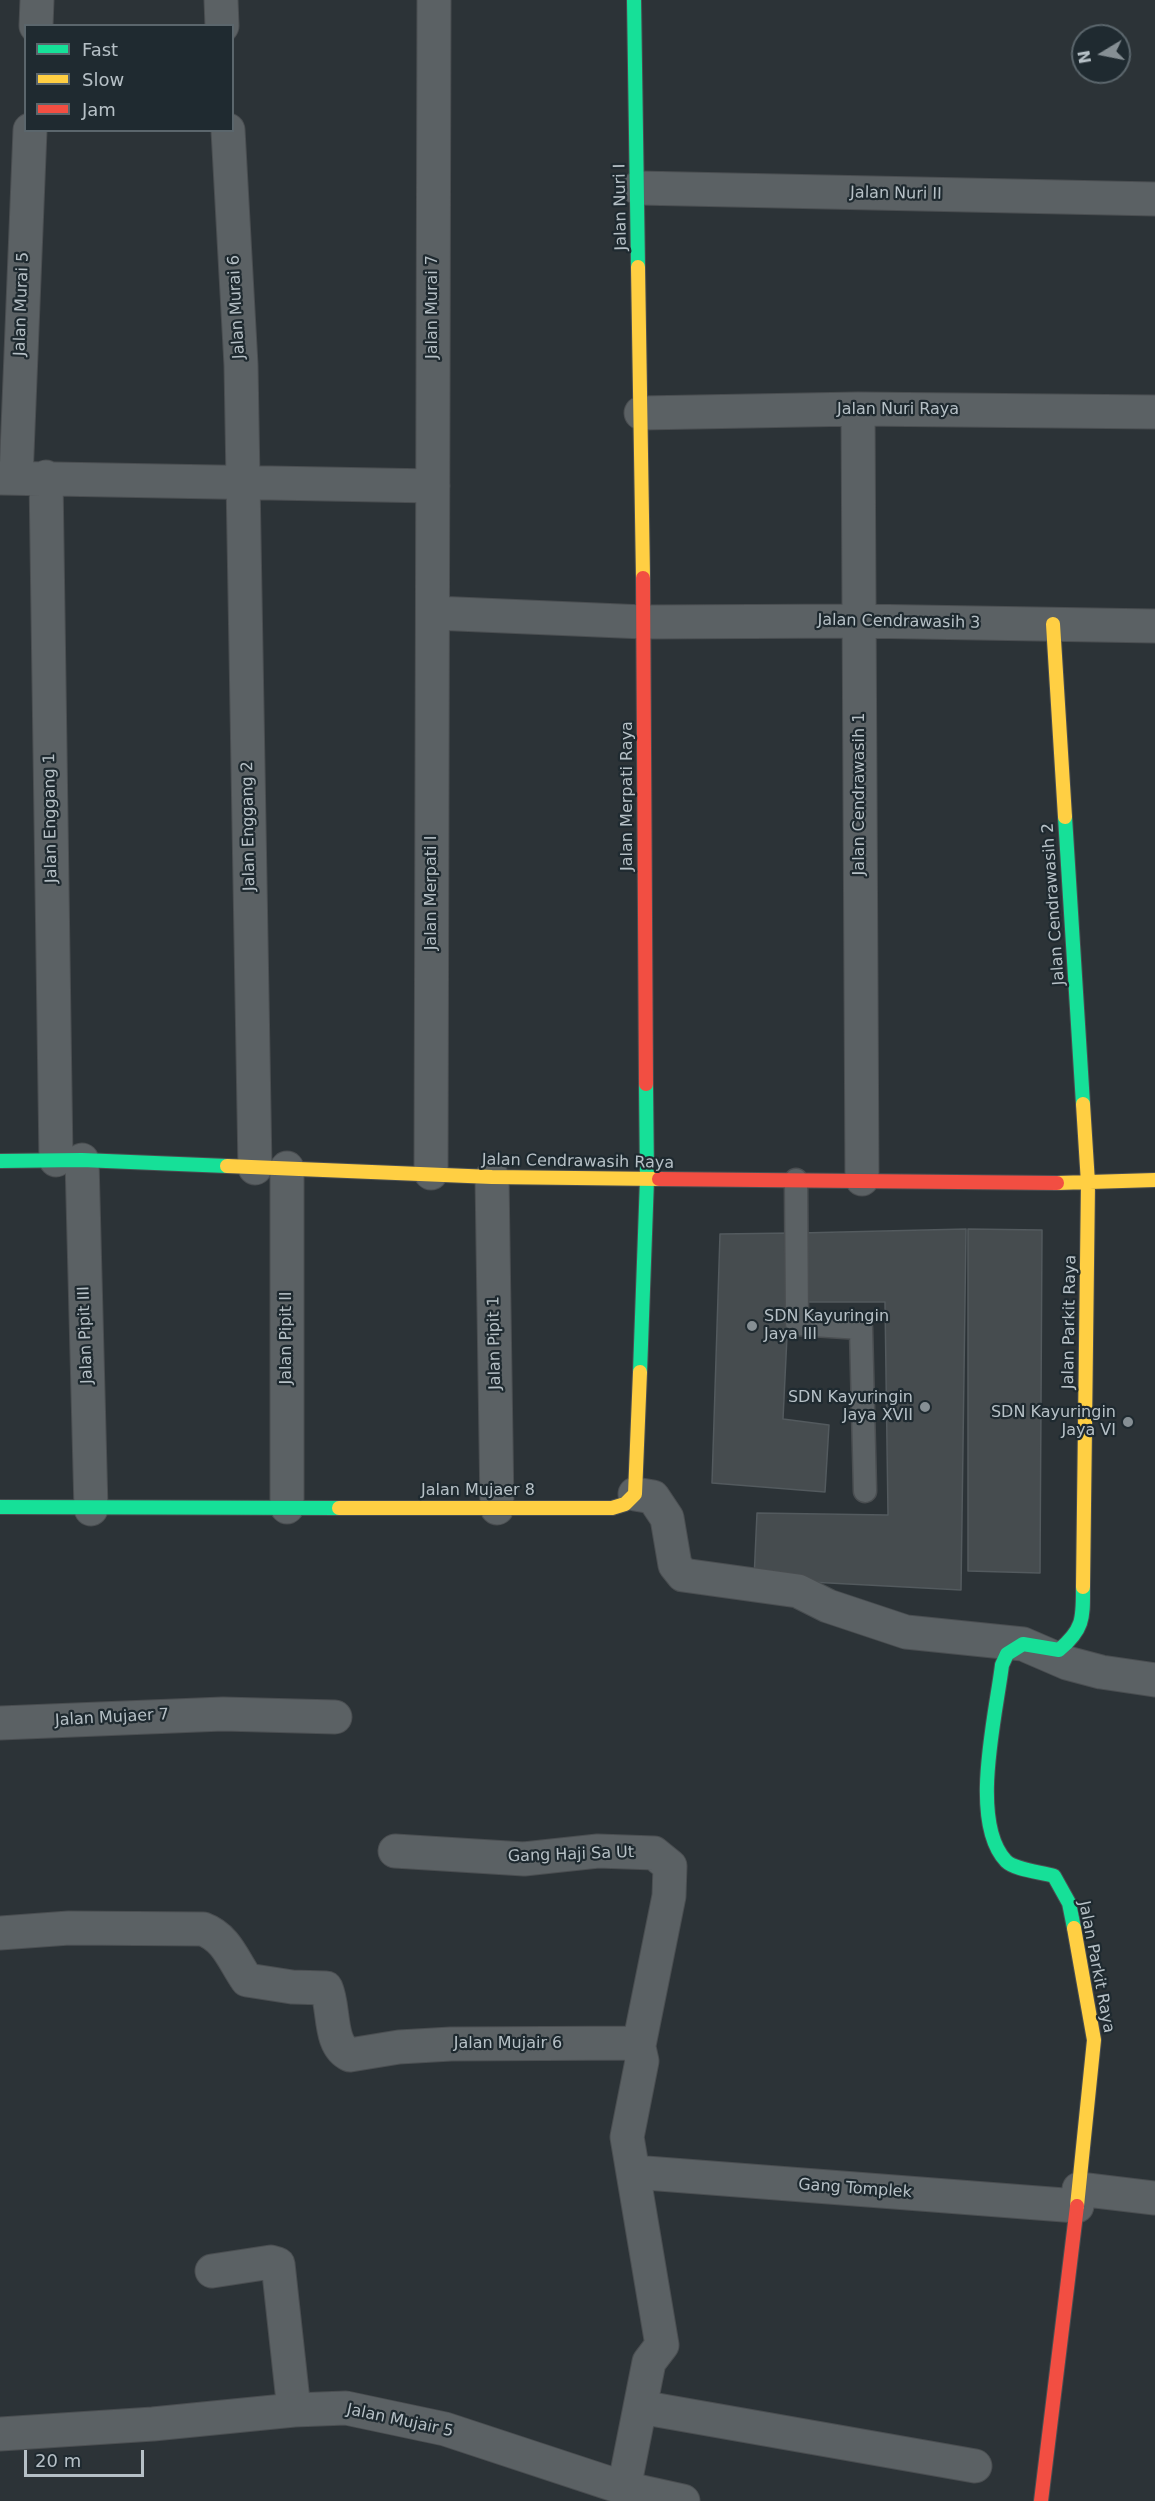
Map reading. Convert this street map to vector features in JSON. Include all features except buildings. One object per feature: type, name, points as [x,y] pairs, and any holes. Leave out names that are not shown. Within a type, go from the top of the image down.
[{"type":"street","points":[[36,24],[38,0]]},
{"type":"street","points":[[221,0],[222,24]]},
{"type":"street","name":"Jalan Murai 7","points":[[434,0],[434,613]]},
{"type":"street","name":"Jalan Nuri I","points":[[634,0],[641,413]]},
{"type":"street","name":"Jalan Murai 5","points":[[21,478],[30,132]]},
{"type":"street","name":"Jalan Murai 6","points":[[228,132],[241,364],[243,483]]},
{"type":"street","name":"Jalan Nuri II","points":[[638,188],[1155,199]]},
{"type":"street","name":"Jalan Nuri Raya","points":[[641,413],[858,409],[1155,412]]},
{"type":"street","name":"Jalan Cendrawasih 1","points":[[858,409],[862,1179]]},
{"type":"street","name":"Jalan Merpati Raya","points":[[641,413],[647,1179]]},
{"type":"street","points":[[21,478],[433,486]]},
{"type":"street","name":"Jalan Enggang 1","points":[[21,478],[69,1160]]},
{"type":"street","name":"Jalan Enggang 2","points":[[243,483],[271,1168]]},
{"type":"street","name":"Jalan Cendrawasih 3","points":[[434,613],[644,622],[859,621],[1155,626]]},
{"type":"street","name":"Jalan Merpati I","points":[[431,1173],[434,613]]},
{"type":"street","name":"Jalan Cendrawasih 2","points":[[1053,624],[1088,1183]]},
{"type":"street","name":"Jalan Cendrawasih Raya","points":[[0,1161],[69,1160],[492,1177],[1088,1183],[1155,1180]]},
{"type":"street","name":"Jalan Pipit III","points":[[69,1160],[91,1509]]},
{"type":"street","name":"Jalan Pipit II","points":[[271,1168],[287,1507]]},
{"type":"street","name":"Jalan Pipit 1","points":[[492,1177],[498,1508]]},
{"type":"street","points":[[647,1179],[635,1494],[653,1497],[667,1518],[675,1565],[683,1575],[798,1591],[828,1606],[906,1632],[1023,1644],[1067,1663],[1101,1672],[1155,1680]]},
{"type":"street","name":"Jalan Parkit Raya","points":[[1041,2501],[1078,2198],[1094,2040],[1069,1903],[1054,1876],[1008,1863],[996,1847],[988,1825],[985,1801],[1002,1665],[1007,1653],[1023,1644],[1059,1650],[1073,1638],[1083,1621],[1088,1183]]},
{"type":"street","name":"Jalan Mujaer 8","points":[[0,1507],[91,1509],[612,1508],[625,1504],[635,1494]]},
{"type":"street","name":"Jalan Mujaer 7","points":[[0,1723],[223,1714],[335,1717]]},
{"type":"street","name":"Gang Haji Sa Ut","points":[[395,1851],[524,1858],[598,1851],[654,1853],[670,1866],[669,1896],[639,2044]]},
{"type":"street","name":"Jalan Mujair 6","points":[[0,1933],[69,1928],[203,1929],[216,1934],[224,1941],[248,1980],[292,1987],[326,1988],[337,2043],[342,2052],[350,2055],[399,2047],[451,2044],[639,2044]]},
{"type":"street","points":[[624,2488],[649,2361],[662,2345],[627,2137],[642,2061],[639,2044]]},
{"type":"street","name":"Gang Tomplek","points":[[633,2172],[1078,2198],[1155,2199]]},
{"type":"street","points":[[212,2271],[271,2262],[278,2264],[294,2410]]},
{"type":"street","points":[[640,2407],[975,2466]]},
{"type":"street","name":"Jalan Mujair 5","points":[[0,2434],[153,2424],[294,2410],[346,2408],[445,2429],[624,2488],[683,2501]]},
{"type":"lane","points":[[796,1180],[797,1324],[861,1328],[865,1491]]},
{"type":"traffic: fast","points":[[634,0],[638,267]]},
{"type":"traffic: fast","points":[[1065,817],[1083,1104]]},
{"type":"traffic: fast","points":[[640,1372],[647,1179],[646,1084]]},
{"type":"traffic: fast","points":[[0,1161],[82,1160],[227,1166]]},
{"type":"traffic: fast","points":[[0,1507],[339,1508]]},
{"type":"traffic: fast","points":[[1074,1928],[1069,1903],[1054,1876],[1022,1869],[1006,1861],[995,1843],[989,1821],[987,1795],[991,1739],[1002,1665],[1007,1654],[1023,1644],[1059,1650],[1067,1643],[1078,1629],[1083,1607],[1083,1587]]},
{"type":"traffic: slow","points":[[638,267],[643,578]]},
{"type":"traffic: slow","points":[[1053,624],[1065,817]]},
{"type":"traffic: slow","points":[[1083,1104],[1088,1183],[1083,1587]]},
{"type":"traffic: slow","points":[[227,1166],[492,1177],[659,1179]]},
{"type":"traffic: slow","points":[[1057,1183],[1155,1180]]},
{"type":"traffic: slow","points":[[339,1508],[612,1508],[625,1504],[635,1494],[640,1372]]},
{"type":"traffic: slow","points":[[1074,1928],[1094,2040],[1077,2206]]},
{"type":"traffic: jam","points":[[643,578],[646,1084]]},
{"type":"traffic: jam","points":[[659,1179],[1057,1183]]},
{"type":"traffic: jam","points":[[1041,2501],[1077,2206]]},
{"type":"place","name":"SDN Kayuringin Jaya III","points":[[752,1326]]},
{"type":"place","name":"SDN Kayuringin Jaya XVII","points":[[925,1407]]},
{"type":"place","name":"SDN Kayuringin Jaya VI","points":[[1128,1422]]}]
